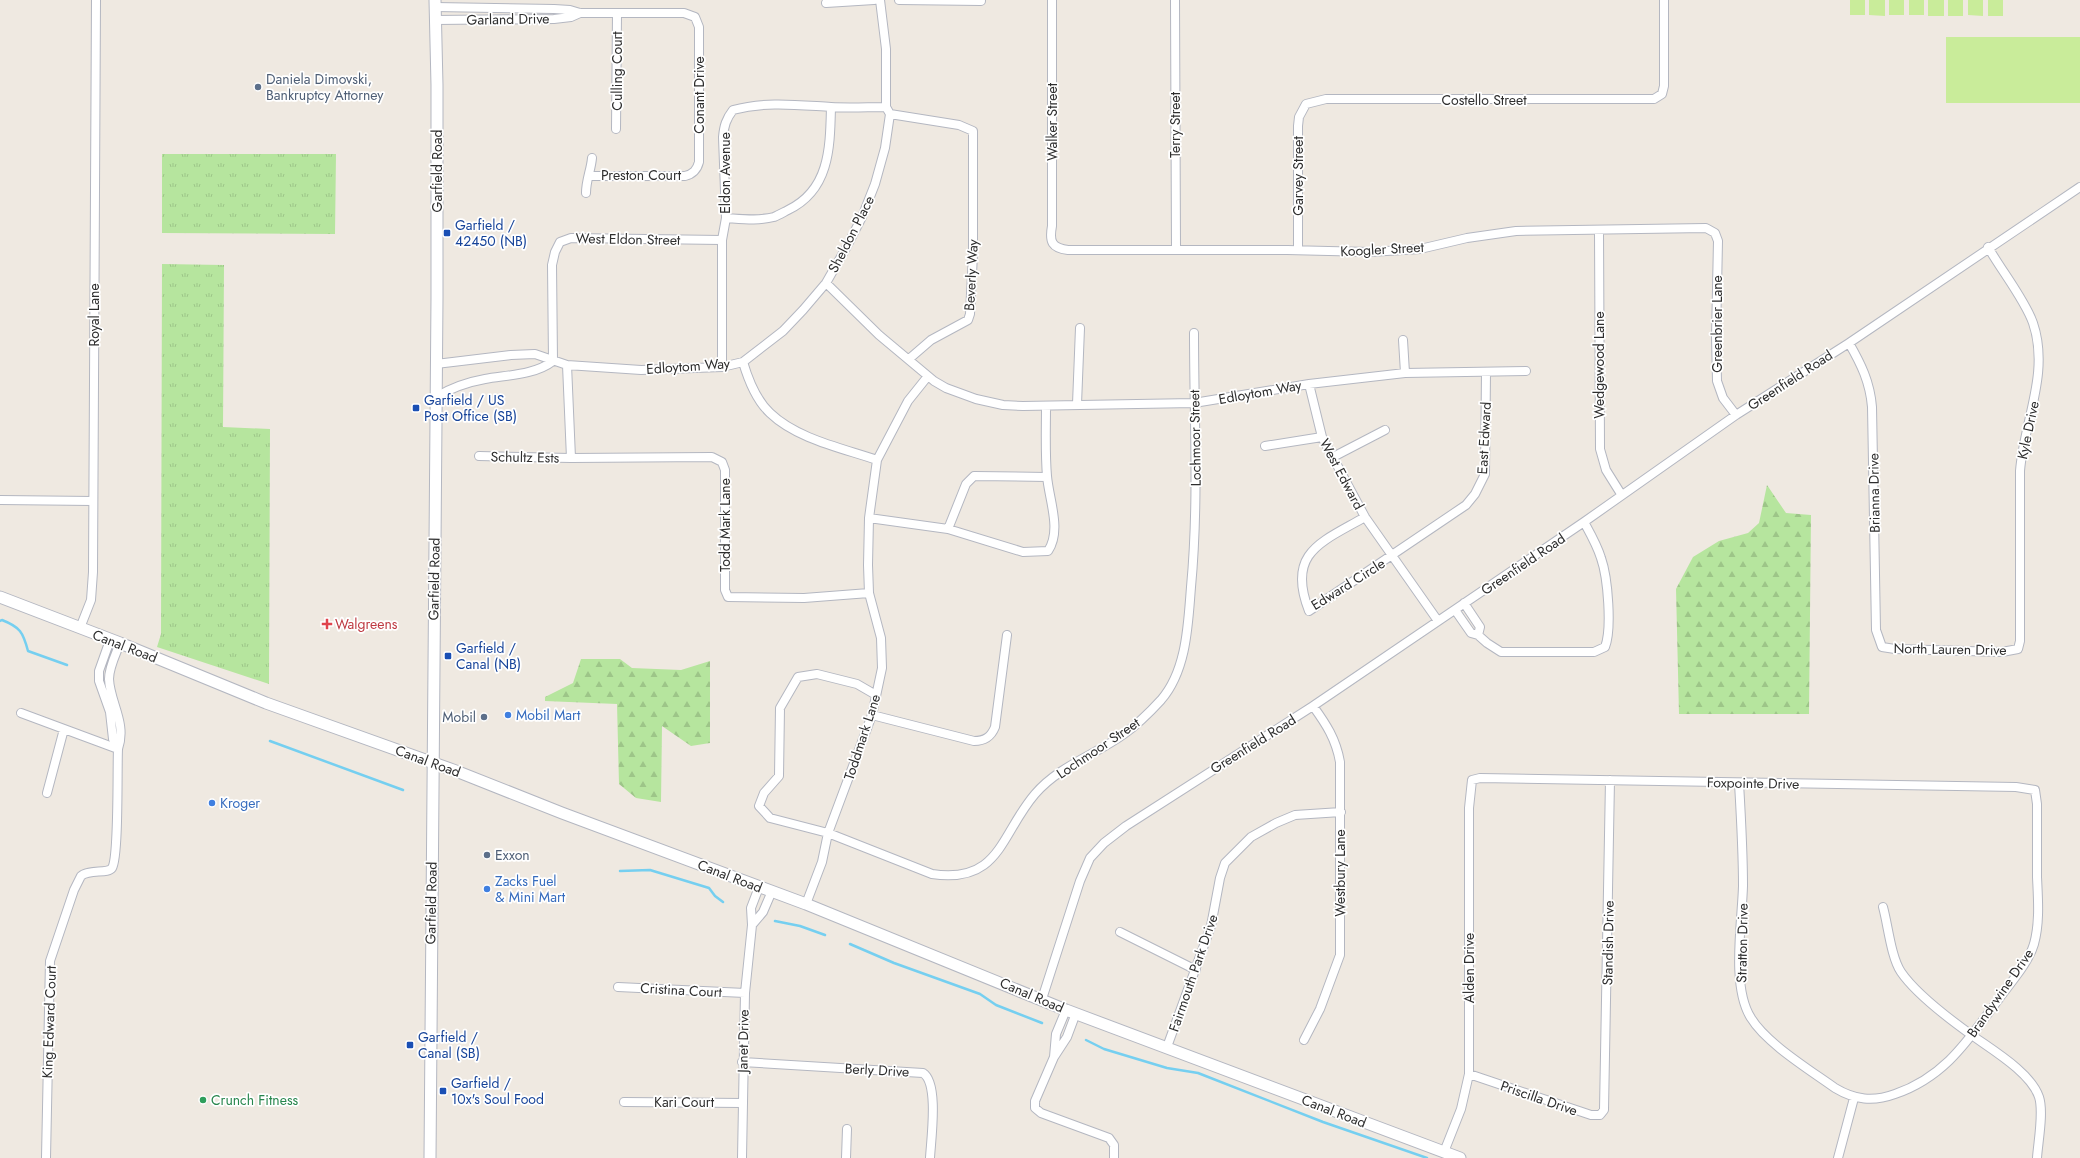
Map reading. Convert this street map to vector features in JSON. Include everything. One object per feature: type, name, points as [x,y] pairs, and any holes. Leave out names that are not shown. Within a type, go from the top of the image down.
[{"type":"street","name":"Royal Lane","points":[[80,628],[91,600],[93,572],[96,0]]},
{"type":"street","points":[[826,3],[874,0]]},
{"type":"street","name":"Sheldon Place","points":[[743,362],[783,331],[826,283],[862,217],[875,184],[885,148],[888,111],[886,49],[880,0]]},
{"type":"street","points":[[899,0],[981,1]]},
{"type":"street","name":"Walker Street","points":[[1051,244],[1052,0]]},
{"type":"street","name":"Terry Street","points":[[1175,0],[1176,250]]},
{"type":"street","name":"Costello Street","points":[[1306,104],[1326,99],[1654,99],[1662,94],[1665,78],[1664,0]]},
{"type":"street","name":"Garland Drive","points":[[435,4],[554,9],[570,10],[580,13],[684,13],[695,17]]},
{"type":"street","name":"Garfield Road","points":[[430,1158],[436,364],[438,298],[435,4]]},
{"type":"street","name":"Garland Drive","points":[[435,20],[554,19],[571,17],[580,13]]},
{"type":"street","name":"Culling Court","points":[[616,129],[617,13]]},
{"type":"street","name":"Conant Drive","points":[[693,172],[697,168],[699,154],[699,27],[695,17]]},
{"type":"street","name":"Eldon Avenue","points":[[722,367],[722,240],[726,218],[723,137],[724,126],[733,110],[760,104],[781,103],[888,111]]},
{"type":"street","name":"Garvey Street","points":[[1298,250],[1298,126],[1302,109],[1306,104]]},
{"type":"street","points":[[726,218],[753,220],[775,216],[795,207],[809,196],[825,167],[830,144],[831,107]]},
{"type":"street","name":"Beverly Way","points":[[888,111],[959,125],[973,131],[973,254],[970,314],[968,320],[931,340],[909,359]]},
{"type":"street","name":"Preston Court","points":[[586,192],[592,158]]},
{"type":"street","name":"Preston Court","points":[[589,176],[685,176],[693,172]]},
{"type":"street","name":"Greenfield Road","points":[[1042,999],[1080,881],[1090,858],[1104,843],[1126,826],[1314,706],[1584,522],[1621,494],[1736,415],[1848,343],[2080,187]]},
{"type":"street","name":"Koogler Street","points":[[1051,244],[1060,249],[1068,250],[1298,250],[1370,252],[1420,249],[1496,233],[1548,230],[1699,227],[1712,230]]},
{"type":"street","name":"Wedgewood Lane","points":[[1599,230],[1600,450],[1606,470],[1621,494]]},
{"type":"street","name":"Greenbrier Lane","points":[[1712,230],[1718,241],[1716,337],[1717,381],[1723,398],[1736,415]]},
{"type":"street","name":"West Eldon Street","points":[[553,361],[552,265],[555,252],[560,242],[571,238],[722,240]]},
{"type":"street","name":"Kyle Drive","points":[[1988,248],[2026,309],[2033,323],[2037,340],[2037,385],[2022,449],[2020,471],[2020,641],[2018,649]]},
{"type":"street","points":[[826,283],[879,336],[909,359]]},
{"type":"street","points":[[1077,404],[1080,328]]},
{"type":"street","name":"Lochmoor Street","points":[[828,833],[932,874],[950,876],[966,874],[994,857],[1006,840],[1017,819],[1035,794],[1059,773],[1124,734],[1146,716],[1163,698],[1175,678],[1182,656],[1188,623],[1196,534],[1194,333]]},
{"type":"street","points":[[1403,340],[1404,373]]},
{"type":"street","name":"Brianna Drive","points":[[1848,343],[1860,362],[1870,388],[1874,432],[1876,630],[1882,647]]},
{"type":"street","name":"Edloytom Way","points":[[436,364],[535,354],[567,365],[641,370],[722,367],[743,362],[752,386],[769,413],[787,426],[810,437],[877,460]]},
{"type":"street","name":"Edloytom Way","points":[[909,359],[928,376],[946,388],[990,402],[1024,406],[1194,403],[1309,384],[1404,373],[1526,371]]},
{"type":"street","points":[[436,397],[450,388],[483,379],[544,368],[553,361]]},
{"type":"street","points":[[567,365],[571,458]]},
{"type":"street","name":"East Edward","points":[[1392,557],[1466,506],[1482,483],[1485,474],[1486,372]]},
{"type":"street","points":[[928,376],[908,401],[877,460],[869,518],[948,529],[1023,552],[1048,551],[1053,541],[1054,529],[1052,502],[1047,477],[1046,406]]},
{"type":"street","name":"West Edward","points":[[1309,384],[1322,438],[1365,517],[1438,621]]},
{"type":"street","points":[[1333,457],[1385,430]]},
{"type":"street","points":[[1265,446],[1322,438]]},
{"type":"street","name":"Schultz Ests","points":[[478,456],[571,458]]},
{"type":"street","name":"Todd Mark Lane","points":[[571,458],[712,457],[722,462],[725,470],[725,590],[728,596],[804,598],[869,593]]},
{"type":"street","points":[[948,529],[966,484],[974,476],[1047,477]]},
{"type":"street","points":[[0,500],[93,501]]},
{"type":"street","name":"Edward Circle","points":[[1365,517],[1317,545],[1307,556],[1302,583],[1304,598],[1309,611],[1392,557]]},
{"type":"street","name":"Toddmark Lane","points":[[806,904],[822,862],[828,833],[872,715],[882,668],[881,638],[869,593],[869,518]]},
{"type":"street","points":[[1455,610],[1471,633],[1478,635],[1501,652],[1594,652],[1605,647],[1609,630],[1605,573],[1601,556],[1584,522]]},
{"type":"street","name":"Canal Road","points":[[0,597],[266,703],[434,763],[772,891],[1071,1011],[1460,1158]]},
{"type":"street","points":[[1464,603],[1480,627],[1478,635]]},
{"type":"street","points":[[872,715],[974,741],[980,741],[990,737],[995,727],[1007,635]]},
{"type":"street","points":[[115,642],[100,671],[99,681],[110,712],[113,739],[118,749]]},
{"type":"street","name":"North Lauren Drive","points":[[1882,647],[1895,649],[2002,652],[2018,649]]},
{"type":"street","points":[[828,833],[770,818],[759,806],[764,793],[778,776],[780,708],[798,678],[817,674],[857,684],[876,695]]},
{"type":"street","name":"Westbury Lane","points":[[1304,1040],[1320,1009],[1340,955],[1340,762],[1337,745],[1332,733],[1314,706]]},
{"type":"street","points":[[21,713],[118,749]]},
{"type":"street","points":[[46,793],[64,729]]},
{"type":"street","name":"King Edward Court","points":[[46,1158],[48,988],[51,953],[81,876],[88,872],[108,871],[112,867],[116,850],[118,749]]},
{"type":"street","name":"Foxpointe Drive","points":[[1472,780],[1500,777],[1739,783],[2016,787],[2035,790]]},
{"type":"street","name":"Alden Drive","points":[[1444,1152],[1461,1109],[1469,1074],[1469,808],[1472,780]]},
{"type":"street","name":"Standish Drive","points":[[1606,1106],[1610,780]]},
{"type":"street","name":"Stratton Drive","points":[[1739,783],[1743,886],[1740,980],[1745,1006],[1751,1018],[1761,1031],[1835,1088],[1854,1098]]},
{"type":"street","name":"Brandywine Drive","points":[[1854,1098],[1878,1099],[1917,1086],[1946,1065],[1972,1035],[2022,967],[2034,945],[2038,906],[2038,804],[2035,790]]},
{"type":"street","name":"Fairmouth Park Drive","points":[[1167,1047],[1212,926],[1220,878],[1225,863],[1235,851],[1251,837],[1295,815],[1341,812]]},
{"type":"street","name":"Janet Drive","points":[[742,1158],[742,1062],[745,993],[752,925],[751,908],[759,887]]},
{"type":"street","points":[[752,925],[763,912],[772,891]]},
{"type":"street","points":[[1883,907],[1900,971],[1918,991],[1972,1035],[1998,1053],[2027,1079],[2034,1088],[2040,1098],[2036,1158]]},
{"type":"street","points":[[1120,932],[1196,970]]},
{"type":"street","name":"Cristina Court","points":[[618,987],[745,993]]},
{"type":"street","points":[[1054,1056],[1056,1034],[1071,1011]]},
{"type":"street","points":[[1071,1011],[1066,1037],[1054,1056],[1035,1101],[1035,1108],[1041,1113],[1109,1138],[1114,1145],[1114,1158]]},
{"type":"street","name":"Berly Drive","points":[[742,1062],[923,1073],[929,1078],[932,1090],[930,1158]]},
{"type":"street","name":"Priscilla Drive","points":[[1469,1074],[1590,1115],[1600,1116],[1606,1106]]},
{"type":"street","points":[[1838,1158],[1854,1098]]},
{"type":"street","name":"Kari Court","points":[[624,1102],[743,1103]]},
{"type":"street","points":[[846,1158],[847,1129]]},
{"type":"green space","points":[[1850,0],[1865,0],[1865,15],[1850,15]]},
{"type":"green space","points":[[1869,0],[1885,0],[1885,16],[1869,15]]},
{"type":"green space","points":[[1889,0],[1904,0],[1904,15],[1889,15]]},
{"type":"green space","points":[[1909,0],[1924,0],[1924,15],[1909,15]]},
{"type":"green space","points":[[1928,0],[1944,0],[1944,16],[1928,16]]},
{"type":"green space","points":[[1948,0],[1963,0],[1963,16],[1948,16]]},
{"type":"green space","points":[[1968,0],[1983,0],[1983,16],[1968,15]]},
{"type":"green space","points":[[1988,0],[2003,0],[2003,16],[1988,16]]},
{"type":"green space","points":[[1946,37],[2080,37],[2080,103],[1946,103]]},
{"type":"green space","points":[[162,154],[336,154],[335,234],[162,233]]},
{"type":"green space","points":[[162,264],[224,265],[223,427],[270,429],[269,684],[157,647],[161,634]]},
{"type":"green space","points":[[1767,485],[1786,513],[1811,515],[1809,714],[1679,714],[1676,589],[1693,557],[1719,541],[1748,533],[1759,523]]},
{"type":"green space","points":[[581,659],[620,659],[632,668],[681,670],[710,661],[710,743],[691,746],[662,726],[661,802],[636,798],[619,784],[617,704],[545,701],[545,697],[573,683]]},
{"type":"waterway","points":[[0,621],[2,620],[13,625],[20,631],[28,651],[67,665]]},
{"type":"waterway","points":[[270,741],[403,790]]},
{"type":"waterway","points":[[620,871],[650,870],[709,888],[715,896],[723,902]]},
{"type":"waterway","points":[[775,921],[800,926],[825,935]]},
{"type":"waterway","points":[[850,944],[894,963],[980,994],[996,1005],[1042,1023]]},
{"type":"waterway","points":[[1086,1040],[1104,1049],[1167,1068],[1198,1073],[1323,1122],[1427,1158]]},
{"type":"place","name":"Daniela Dimovski, Bankruptcy Attorney","points":[[258,87]]},
{"type":"place","name":"Garfield / 42450 (NB)","points":[[447,233]]},
{"type":"place","name":"Garfield / US Post Office (SB)","points":[[416,408]]},
{"type":"place","name":"Walgreens","points":[[327,624]]},
{"type":"place","name":"Garfield / Canal (NB)","points":[[448,656]]},
{"type":"place","name":"Mobil Mart","points":[[508,715]]},
{"type":"place","name":"Mobil","points":[[484,717]]},
{"type":"place","name":"Kroger","points":[[212,803]]},
{"type":"place","name":"Exxon","points":[[487,855]]},
{"type":"place","name":"Zacks Fuel & Mini Mart","points":[[487,889]]},
{"type":"place","name":"Garfield / Canal (SB)","points":[[410,1045]]},
{"type":"place","name":"Garfield / 10x's Soul Food","points":[[443,1091]]},
{"type":"place","name":"Crunch Fitness","points":[[203,1100]]}]
